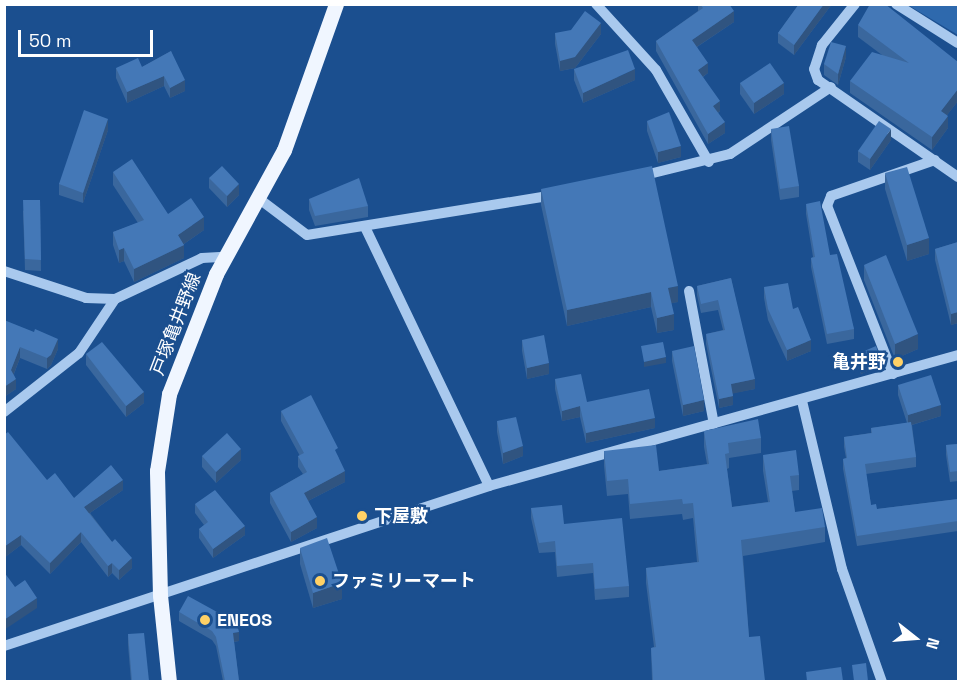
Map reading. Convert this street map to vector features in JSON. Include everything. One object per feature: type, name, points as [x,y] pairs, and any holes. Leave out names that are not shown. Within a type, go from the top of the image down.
[{"type":"main road","name":"戸塚亀井野線","points":[[169,681],[160,595],[158,471],[169,394],[224,257],[284,150],[307,94],[336,4]]},
{"type":"street","points":[[596,4],[656,70],[709,162]]},
{"type":"street","points":[[855,4],[822,45],[814,69],[818,80],[958,177]]},
{"type":"street","points":[[896,4],[958,43]]},
{"type":"street","points":[[632,178],[709,162],[730,154],[831,87]]},
{"type":"street","points":[[893,374],[827,206],[831,196],[935,160]]},
{"type":"street","points":[[258,198],[307,235],[564,193]]},
{"type":"street","points":[[365,227],[489,486]]},
{"type":"street","points":[[4,271],[86,298],[115,299],[202,258],[224,257]]},
{"type":"street","points":[[689,291],[714,424]]},
{"type":"street","points":[[4,412],[80,353],[115,299]]},
{"type":"street","points":[[4,646],[489,486],[802,401],[958,355]]},
{"type":"street","points":[[802,401],[842,569],[882,681]]},
{"type":"shaded area","points":[[908,5],[958,5],[958,35]]},
{"type":"building","points":[[700,4],[729,4],[734,11],[692,40],[708,63],[698,70],[720,101],[713,106],[725,122],[708,134],[656,41],[703,8]]},
{"type":"building","points":[[799,4],[824,4],[794,45],[778,33]]},
{"type":"building","points":[[870,4],[885,4],[958,62],[958,89],[941,111],[948,116],[932,137],[850,81],[872,52],[909,63],[858,25]]},
{"type":"building","points":[[585,11],[601,23],[575,57],[560,61],[555,33],[571,30]]},
{"type":"building","points":[[831,42],[846,46],[838,74],[824,64]]},
{"type":"building","points":[[628,50],[635,69],[583,93],[574,69]]},
{"type":"building","points":[[171,51],[185,80],[170,88],[164,76],[127,92],[116,68],[138,58],[142,67]]},
{"type":"building","points":[[770,63],[784,83],[754,103],[740,83]]},
{"type":"building","points":[[84,110],[108,119],[83,193],[59,184]]},
{"type":"building","points":[[669,112],[681,146],[658,152],[647,121]]},
{"type":"building","points":[[879,121],[891,129],[870,159],[858,151]]},
{"type":"building","points":[[789,126],[799,186],[780,189],[771,129]]},
{"type":"building","points":[[132,159],[168,214],[191,198],[204,217],[178,235],[184,245],[134,269],[124,248],[119,250],[113,232],[144,220],[113,172]]},
{"type":"building","points":[[222,166],[239,184],[227,196],[209,178]]},
{"type":"building","points":[[652,166],[678,286],[668,288],[674,314],[657,318],[651,292],[567,310],[541,189]]},
{"type":"building","points":[[907,167],[929,238],[907,245],[885,173]]},
{"type":"building","points":[[359,178],[368,206],[315,216],[309,199]]},
{"type":"building","points":[[23,200],[40,200],[41,260],[25,259]]},
{"type":"building","points":[[820,201],[830,255],[837,254],[854,329],[827,334],[811,258],[815,257],[806,204]]},
{"type":"building","points":[[958,242],[958,312],[951,314],[935,249]]},
{"type":"building","points":[[886,255],[918,334],[895,344],[864,265]]},
{"type":"building","points":[[731,278],[755,379],[731,384],[733,396],[719,399],[706,334],[725,330],[718,300],[701,304],[697,286]]},
{"type":"building","points":[[788,283],[793,309],[798,307],[811,340],[787,350],[768,309],[764,287]]},
{"type":"building","points":[[4,320],[58,339],[51,355],[47,358],[20,347],[11,370],[16,379],[4,387],[4,353],[6,351],[4,351]]},
{"type":"building","points":[[544,335],[549,363],[527,368],[522,340]]},
{"type":"building","points":[[102,342],[144,392],[126,406],[86,354]]},
{"type":"building","points":[[663,342],[666,357],[644,362],[641,346]]},
{"type":"building","points":[[694,346],[704,400],[683,405],[672,351]]},
{"type":"building","points":[[876,346],[881,360],[861,369],[855,355]]},
{"type":"building","points":[[581,374],[587,402],[649,389],[655,418],[586,433],[580,406],[562,411],[555,379]]},
{"type":"building","points":[[931,375],[941,405],[908,415],[898,385]]},
{"type":"building","points":[[311,395],[338,448],[335,450],[345,471],[304,493],[317,517],[291,532],[270,493],[307,472],[298,456],[304,453],[281,411]]},
{"type":"building","points":[[516,417],[523,446],[503,453],[497,421]]},
{"type":"building","points":[[758,419],[761,438],[728,443],[729,453],[725,454],[732,507],[770,502],[763,455],[796,450],[799,475],[790,476],[795,512],[822,508],[825,527],[741,540],[749,637],[760,636],[765,681],[653,681],[651,648],[656,647],[646,568],[699,562],[693,503],[683,504],[682,499],[630,504],[628,479],[607,481],[604,451],[656,445],[659,471],[709,464],[704,431]]},
{"type":"building","points":[[911,422],[916,457],[865,464],[871,505],[876,504],[877,509],[958,499],[958,521],[857,536],[843,459],[847,458],[844,437],[872,433],[871,428]]},
{"type":"building","points":[[8,432],[47,480],[55,473],[74,498],[111,465],[123,480],[84,507],[112,542],[115,539],[132,558],[119,570],[112,563],[108,566],[81,532],[50,563],[21,535],[4,547],[4,435]]},
{"type":"building","points":[[227,433],[241,449],[216,472],[202,456]]},
{"type":"building","points":[[958,444],[958,471],[950,472],[946,445]]},
{"type":"building","points":[[215,490],[245,526],[213,549],[199,529],[208,522],[195,504]]},
{"type":"building","points":[[562,505],[564,524],[622,518],[629,586],[595,589],[593,563],[557,566],[555,541],[539,543],[531,508]]},
{"type":"building","points":[[327,538],[342,583],[313,593],[300,548]]},
{"type":"building","points":[[4,572],[15,587],[25,580],[37,598],[4,620]]},
{"type":"building","points":[[188,596],[228,618],[235,616],[239,632],[233,633],[239,681],[225,681],[216,637],[212,631],[179,612]]},
{"type":"building","points":[[144,633],[149,681],[132,681],[128,634]]},
{"type":"building","points":[[866,663],[868,681],[854,681],[852,665]]},
{"type":"building","points":[[841,667],[843,681],[807,681],[806,672]]},
{"type":"place","name":"亀井野","points":[[898,362]]},
{"type":"place","name":"下屋敷","points":[[362,516]]},
{"type":"place","name":"ファミリーマート","points":[[320,581]]},
{"type":"place","name":"ENEOS","points":[[205,620]]}]
